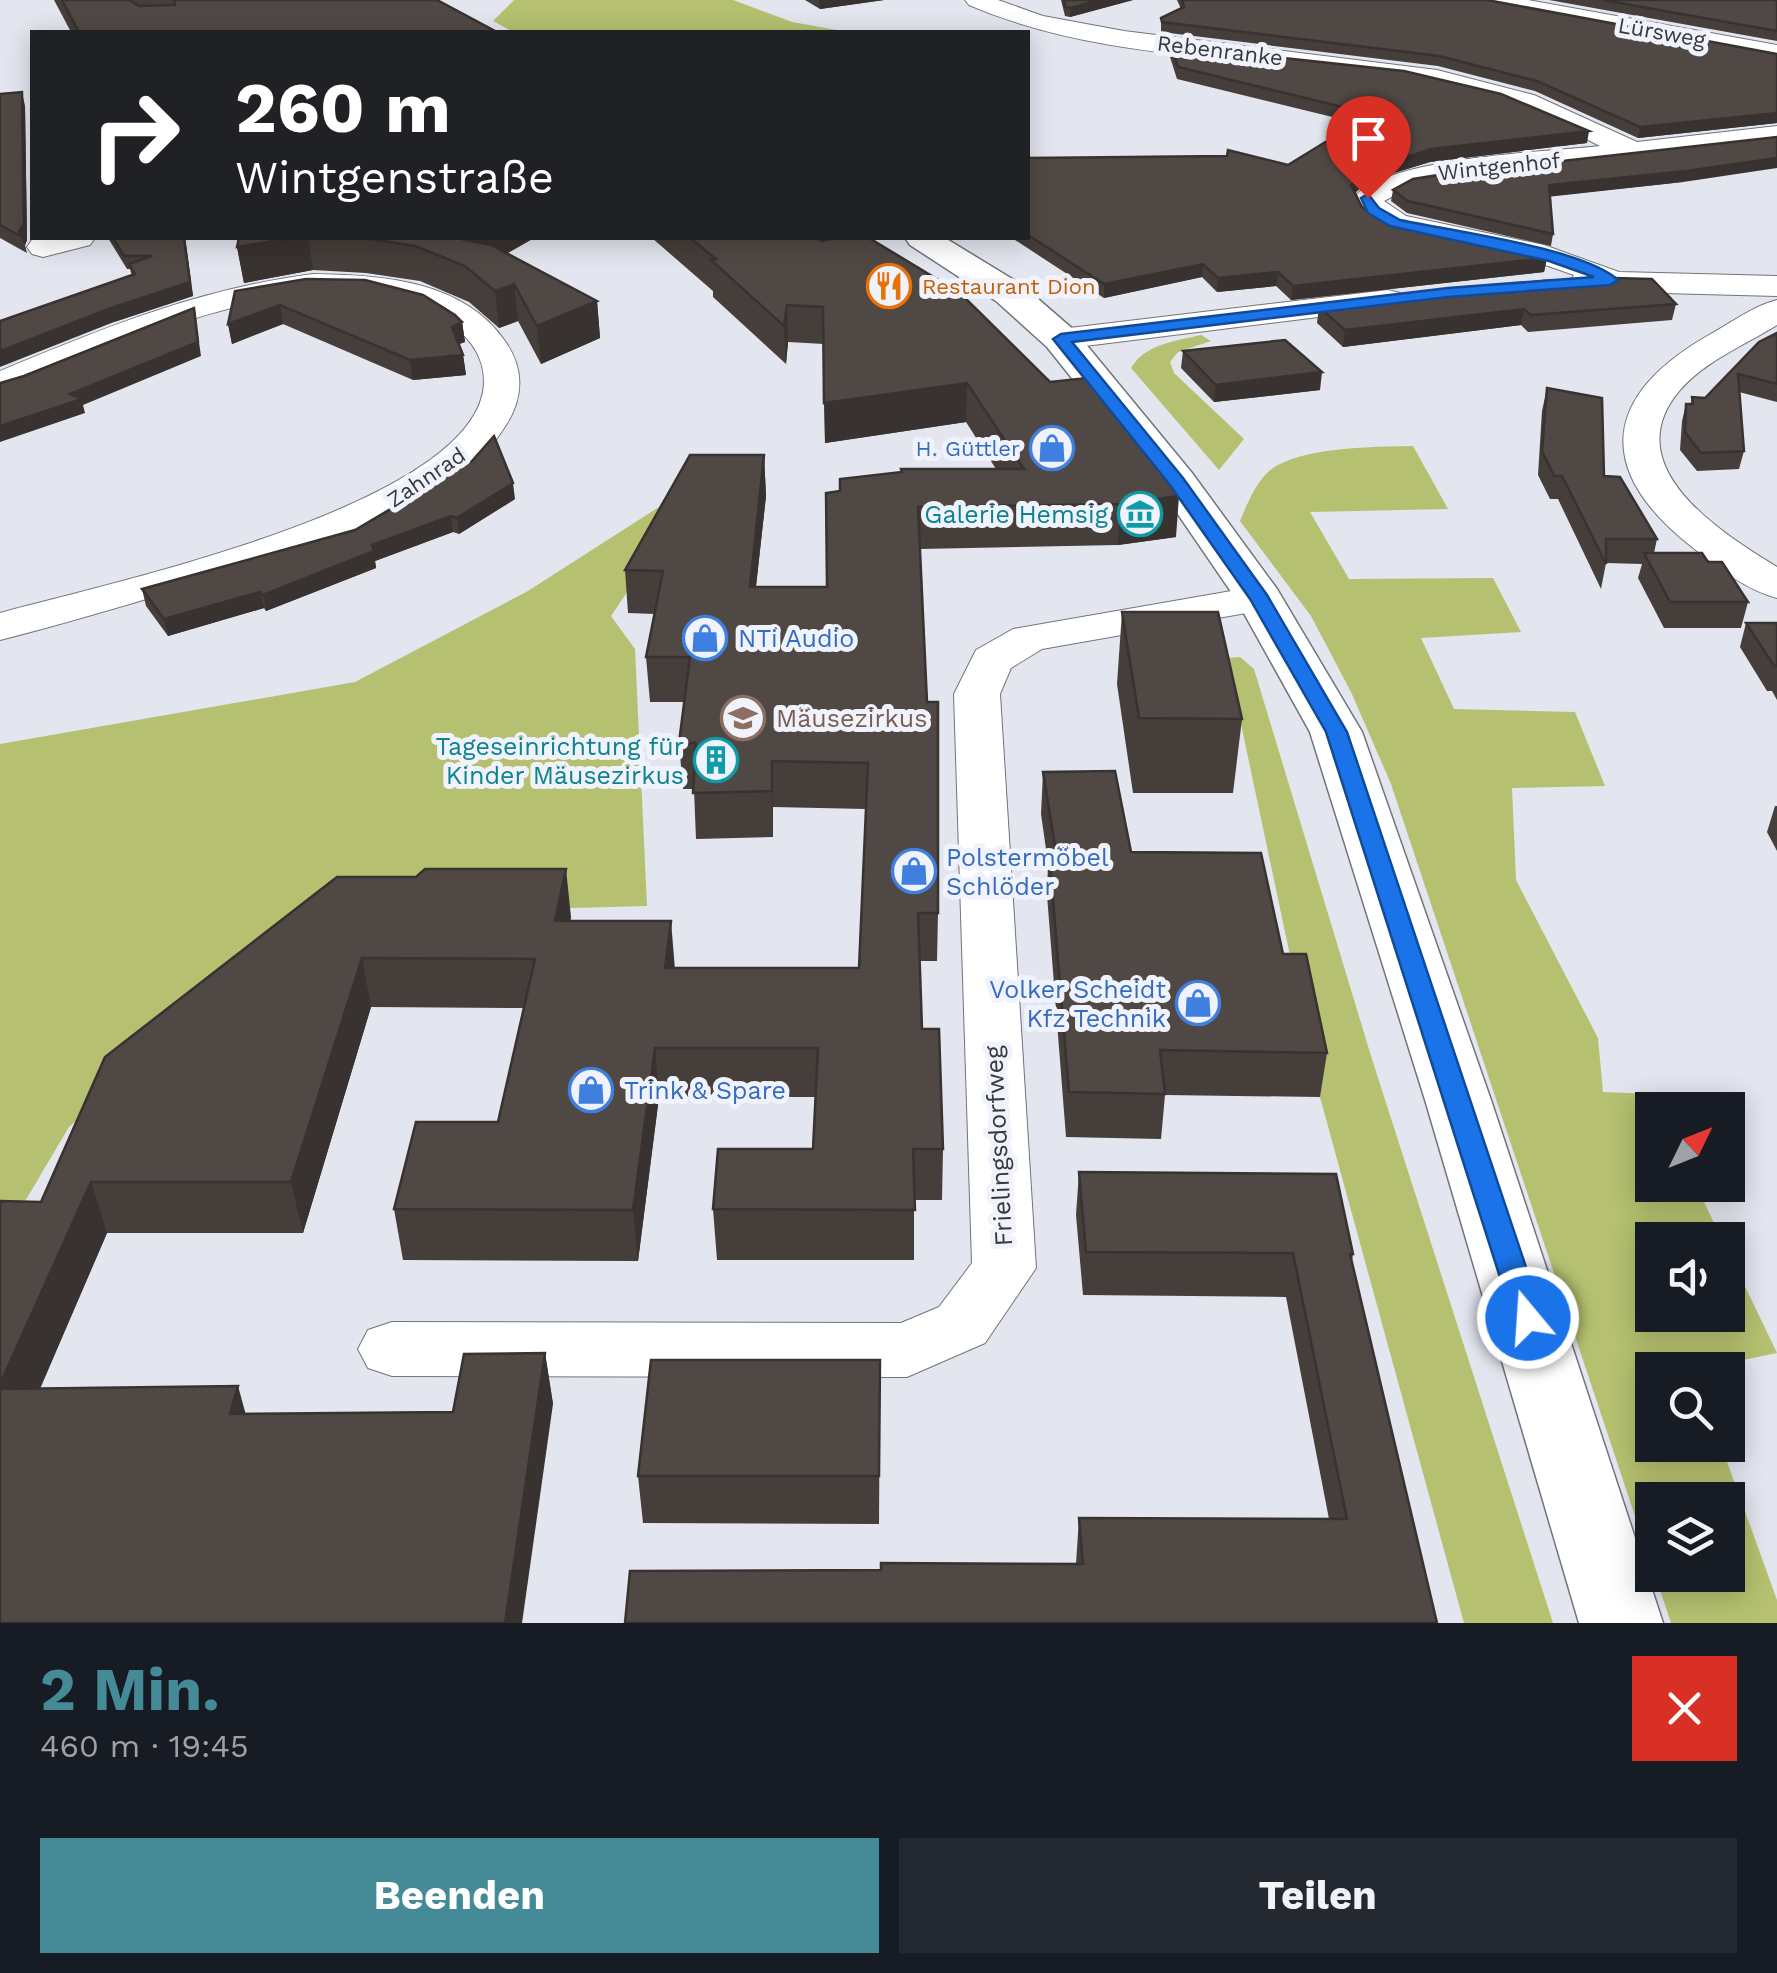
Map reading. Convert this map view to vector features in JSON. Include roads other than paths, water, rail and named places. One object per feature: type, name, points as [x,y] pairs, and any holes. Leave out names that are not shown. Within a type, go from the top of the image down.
[{"type":"main road","points":[[925,240],[1010,293],[1061,339],[1177,482],[1260,599],[1336,732],[1466,1122],[1621,1623]]},
{"type":"street","name":"Rebenranke","points":[[977,0],[1050,26],[1107,36],[1452,81],[1527,102],[1634,152]]},
{"type":"street","name":"Lürsweg","points":[[1488,0],[1777,53]]},
{"type":"street","name":"Wintgenhof","points":[[1610,280],[1592,269],[1553,258],[1395,223],[1373,210],[1368,198],[1381,187],[1400,180],[1436,173],[1777,135]]},
{"type":"street","points":[[44,247],[71,240]]},
{"type":"street","points":[[1522,286],[1610,280],[1777,286]]},
{"type":"street","name":"Zahnrad","points":[[0,384],[178,314],[265,291],[343,285],[403,290],[439,302],[462,315],[488,338],[504,375],[492,416],[479,439],[456,460],[388,504],[281,546],[0,627]]},
{"type":"street","points":[[1061,339],[1428,295]]},
{"type":"street","points":[[1777,310],[1731,336],[1664,386],[1645,413],[1638,440],[1648,472],[1688,526],[1777,585]]},
{"type":"street","name":"Frielingsdorfweg","points":[[392,1350],[907,1350],[962,1325],[1004,1268],[977,694],[992,660],[1029,638],[1260,599]]},
{"type":"place","name":"Restaurant Dion","points":[[889,286]]},
{"type":"place","name":"H. Güttler","points":[[1052,448]]},
{"type":"place","name":"Galerie Hemsig","points":[[1140,514]]},
{"type":"place","name":"NTi Audio","points":[[705,638]]},
{"type":"place","name":"Mäusezirkus","points":[[743,718]]},
{"type":"place","name":"Tageseinrichtung für Kinder Mäusezirkus","points":[[716,760]]},
{"type":"place","name":"Polstermöbel Schlöder","points":[[914,871]]},
{"type":"place","name":"Volker Scheidt Kfz Technik","points":[[1198,1003]]},
{"type":"place","name":"Trink & Spare","points":[[591,1090]]}]
